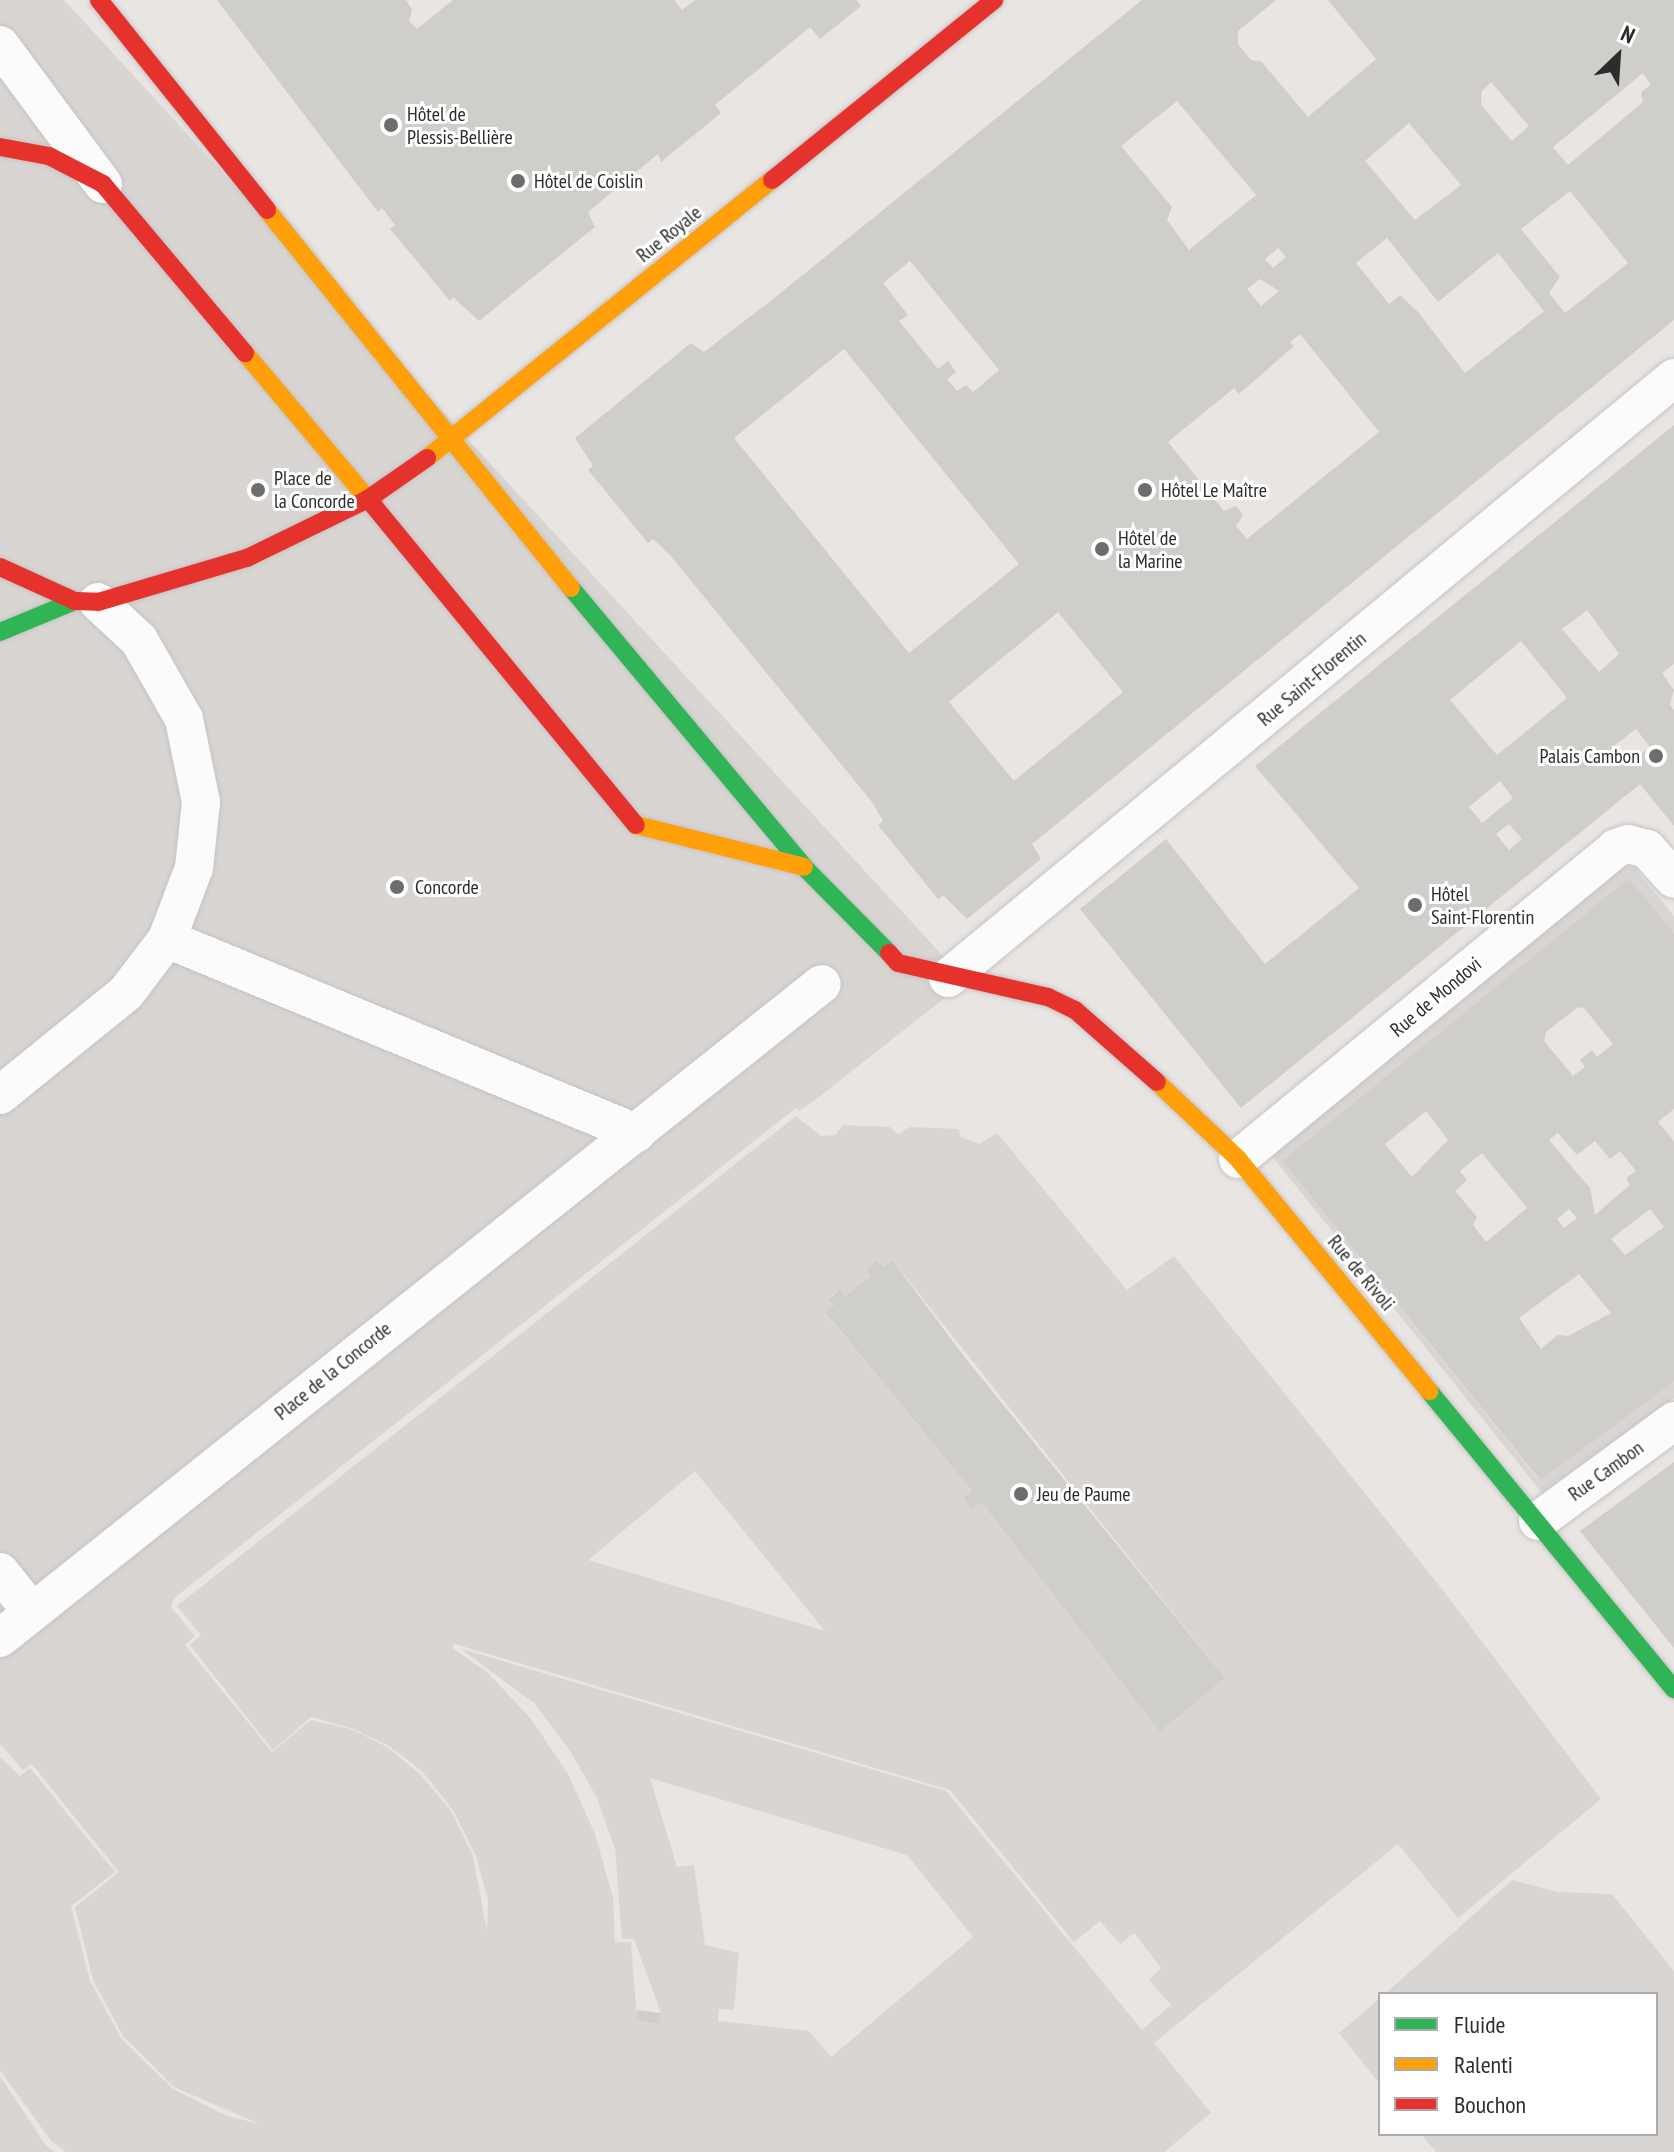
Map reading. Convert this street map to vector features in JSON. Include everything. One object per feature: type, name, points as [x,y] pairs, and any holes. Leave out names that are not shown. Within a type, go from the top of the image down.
[{"type":"street","points":[[99,0],[451,441],[804,867],[898,963],[948,978]]},
{"type":"street","name":"Rue Royale","points":[[368,499],[451,441],[994,0]]},
{"type":"street","points":[[0,45],[103,184],[368,499],[633,824],[804,867]]},
{"type":"street","points":[[0,147],[49,156],[103,184]]},
{"type":"street","name":"Rue Saint-Florentin","points":[[948,978],[1674,378]]},
{"type":"street","points":[[0,632],[87,601],[247,558],[368,499]]},
{"type":"street","points":[[0,567],[87,601],[139,640],[184,719],[201,802],[194,868],[167,939],[126,993],[0,1095]]},
{"type":"street","name":"Rue de Mondovi","points":[[1238,1159],[1616,848],[1638,845],[1674,879]]},
{"type":"street","points":[[167,939],[636,1133]]},
{"type":"street","name":"Rue de Rivoli","points":[[948,978],[1048,997],[1075,1010],[1101,1028],[1238,1159],[1674,1689]]},
{"type":"street","name":"Place de la Concorde","points":[[0,1638],[822,984]]},
{"type":"street","name":"Rue Cambon","points":[[1538,1521],[1674,1421]]},
{"type":"street","points":[[0,1572],[32,1612]]},
{"type":"shaded area","points":[[0,0],[64,0],[966,981],[819,1097],[799,1111],[796,1108],[174,1598],[171,1607],[195,1636],[185,1645],[272,1752],[311,1720],[351,1729],[387,1747],[419,1773],[451,1811],[473,1856],[487,1931],[488,1900],[476,1856],[453,1810],[422,1771],[389,1746],[351,1728],[311,1717],[273,1750],[190,1645],[201,1635],[177,1606],[796,1116],[821,1136],[835,1135],[843,1125],[890,1127],[898,1134],[910,1127],[959,1129],[961,1137],[979,1144],[997,1133],[1127,1290],[1174,1256],[1442,1589],[1601,1799],[1458,1918],[1398,1844],[1154,2043],[1211,2113],[1164,2152],[66,2152],[51,2141],[0,2070],[0,1757],[20,1776],[30,1768],[115,1872],[71,1906],[90,1981],[121,2038],[173,2089],[227,2116],[260,2124],[174,2087],[123,2036],[93,1980],[75,1907],[119,1872],[32,1764],[23,1770],[0,1744]],"holes":[[[877,1260],[883,1267],[892,1260],[1225,1678],[1160,1732],[982,1503],[972,1509],[963,1498],[972,1491],[827,1315],[834,1305],[829,1298],[840,1289],[845,1296],[871,1276],[866,1269]],[[695,1471],[825,1631],[588,1560]],[[455,1644],[950,1790],[1074,1942],[1100,1921],[1120,1944],[1134,1933],[1161,1968],[1149,1980],[1171,2005],[1142,2030],[946,1791],[461,1649],[534,1703],[571,1752],[597,1798],[615,1849],[622,1939],[634,1939],[661,2013],[659,2024],[637,2020],[631,1942],[615,1942],[613,1898],[595,1834],[568,1774],[531,1719],[488,1673],[452,1648]],[[650,1778],[907,1855],[973,1937],[831,2057],[809,2031],[718,2021],[719,2009],[734,2010],[739,1953],[705,1945],[694,1865],[677,1867]]]},
{"type":"shaded area","points":[[1634,867],[1674,916],[1674,933],[1629,878],[1282,1161],[1539,1480],[1674,1382],[1674,1398],[1542,1493],[1271,1155],[1623,868]]},
{"type":"shaded area","points":[[1512,1880],[1558,1892],[1612,1894],[1674,1971],[1674,2152],[1436,2152],[1423,2136],[1658,2136],[1658,1992],[1387,1992]]},
{"type":"shaded area","points":[[1378,2000],[1378,2082],[1339,2033]]},
{"type":"shaded area","points":[[0,2076],[46,2146],[55,2152],[0,2152]]},
{"type":"building","points":[[217,0],[406,0],[412,10],[409,21],[417,29],[453,0],[674,0],[682,10],[695,0],[857,0],[861,6],[820,39],[810,27],[715,105],[721,113],[661,162],[658,154],[588,212],[595,227],[479,321],[453,297],[450,301],[390,229],[395,225],[382,208],[378,212]]},
{"type":"building","points":[[1142,0],[1276,0],[1238,31],[1238,44],[1251,60],[1262,62],[1308,117],[1376,59],[1328,0],[1674,0],[1674,320],[1032,844],[1041,859],[967,919],[943,895],[938,899],[878,825],[883,821],[872,802],[669,554],[653,539],[648,543],[588,470],[593,466],[575,438],[691,343],[704,352]],"holes":[[[1643,73],[1651,85],[1641,92],[1643,102],[1568,165],[1553,147]],[[1491,82],[1529,126],[1512,141],[1481,105],[1482,91]],[[1177,101],[1256,195],[1189,250],[1167,220],[1172,207],[1121,146]],[[1409,123],[1461,185],[1415,220],[1365,161]],[[1570,191],[1628,263],[1565,313],[1549,293],[1560,277],[1521,229]],[[1387,238],[1438,302],[1498,253],[1544,311],[1465,373],[1418,312],[1400,295],[1389,304],[1356,263]],[[1278,248],[1286,257],[1273,268],[1265,259]],[[910,261],[999,370],[973,392],[966,385],[957,391],[947,379],[956,372],[948,361],[938,369],[899,321],[908,315],[883,283]],[[1260,279],[1279,291],[1261,306],[1247,289]],[[1300,334],[1379,432],[1247,539],[1236,526],[1243,515],[1236,506],[1224,511],[1168,442],[1234,388],[1239,394],[1294,346],[1290,342]],[[844,349],[1019,564],[909,653],[734,438]],[[1058,612],[1123,692],[1014,781],[949,702]]]},
{"type":"building","points":[[1674,425],[1674,664],[1662,673],[1674,690],[1670,705],[1674,710],[1674,826],[1640,784],[1241,1108],[1080,909],[1166,839],[1265,964],[1359,888],[1255,766]],"holes":[[[1587,610],[1619,654],[1599,672],[1562,629]],[[1521,641],[1567,698],[1497,755],[1450,700]],[[1636,729],[1650,747],[1626,766],[1611,748]],[[1500,781],[1513,798],[1482,823],[1469,807]],[[1509,824],[1522,839],[1509,850],[1496,834]]]},
{"type":"building","points":[[1629,878],[1674,933],[1674,1109],[1658,1122],[1674,1141],[1674,1382],[1540,1480],[1282,1161]],"holes":[[[1578,1007],[1585,1009],[1613,1044],[1597,1057],[1592,1050],[1580,1060],[1585,1067],[1573,1076],[1544,1041],[1546,1032]],[[1426,1111],[1448,1140],[1412,1177],[1385,1144]],[[1558,1133],[1577,1155],[1595,1141],[1610,1159],[1620,1151],[1636,1171],[1626,1178],[1630,1185],[1595,1215],[1590,1188],[1549,1140]],[[1482,1153],[1527,1208],[1486,1242],[1473,1225],[1477,1217],[1455,1191],[1467,1180],[1460,1171]],[[1569,1209],[1577,1218],[1564,1228],[1557,1219]],[[1650,1209],[1664,1227],[1625,1255],[1611,1239]],[[1579,1274],[1611,1313],[1568,1336],[1558,1335],[1541,1349],[1519,1318]]]},
{"type":"building","name":"Jeu de Paume","points":[[877,1260],[883,1267],[892,1260],[966,1359],[1225,1678],[1160,1732],[982,1503],[972,1509],[963,1498],[972,1491],[825,1312],[834,1305],[829,1299],[840,1289],[845,1296],[871,1276],[866,1269]]},
{"type":"building","points":[[1674,1462],[1674,1648],[1580,1531]]},
{"type":"building","points":[[637,2010],[661,2013],[659,2024],[636,2020]]},
{"type":"traffic: fast","points":[[571,588],[804,867],[889,953]]},
{"type":"traffic: fast","points":[[0,632],[75,601]]},
{"type":"traffic: fast","points":[[1429,1391],[1674,1689]]},
{"type":"traffic: slow","points":[[427,458],[772,180]]},
{"type":"traffic: slow","points":[[267,210],[571,588]]},
{"type":"traffic: slow","points":[[245,353],[368,499]]},
{"type":"traffic: slow","points":[[636,825],[804,867]]},
{"type":"traffic: slow","points":[[1157,1082],[1238,1159],[1429,1391]]},
{"type":"traffic: jam","points":[[99,0],[267,210]]},
{"type":"traffic: jam","points":[[772,180],[994,0]]},
{"type":"traffic: jam","points":[[0,147],[49,156],[103,184],[245,353]]},
{"type":"traffic: jam","points":[[0,567],[75,601],[98,602],[247,558],[368,499],[427,458]]},
{"type":"traffic: jam","points":[[368,499],[636,825]]},
{"type":"traffic: jam","points":[[889,953],[898,963],[1048,997],[1075,1010],[1157,1082]]},
{"type":"place","name":"Hôtel de Plessis-Bellière","points":[[391,125]]},
{"type":"place","name":"Hôtel de Coislin","points":[[518,181]]},
{"type":"place","name":"Place de la Concorde","points":[[258,490]]},
{"type":"place","name":"Hôtel Le Maître","points":[[1145,490]]},
{"type":"place","name":"Hôtel de la Marine","points":[[1102,549]]},
{"type":"place","name":"Palais Cambon","points":[[1656,756]]},
{"type":"place","name":"Concorde","points":[[397,887]]},
{"type":"place","name":"Hôtel Saint-Florentin","points":[[1415,905]]},
{"type":"place","name":"Jeu de Paume","points":[[1021,1494]]}]
